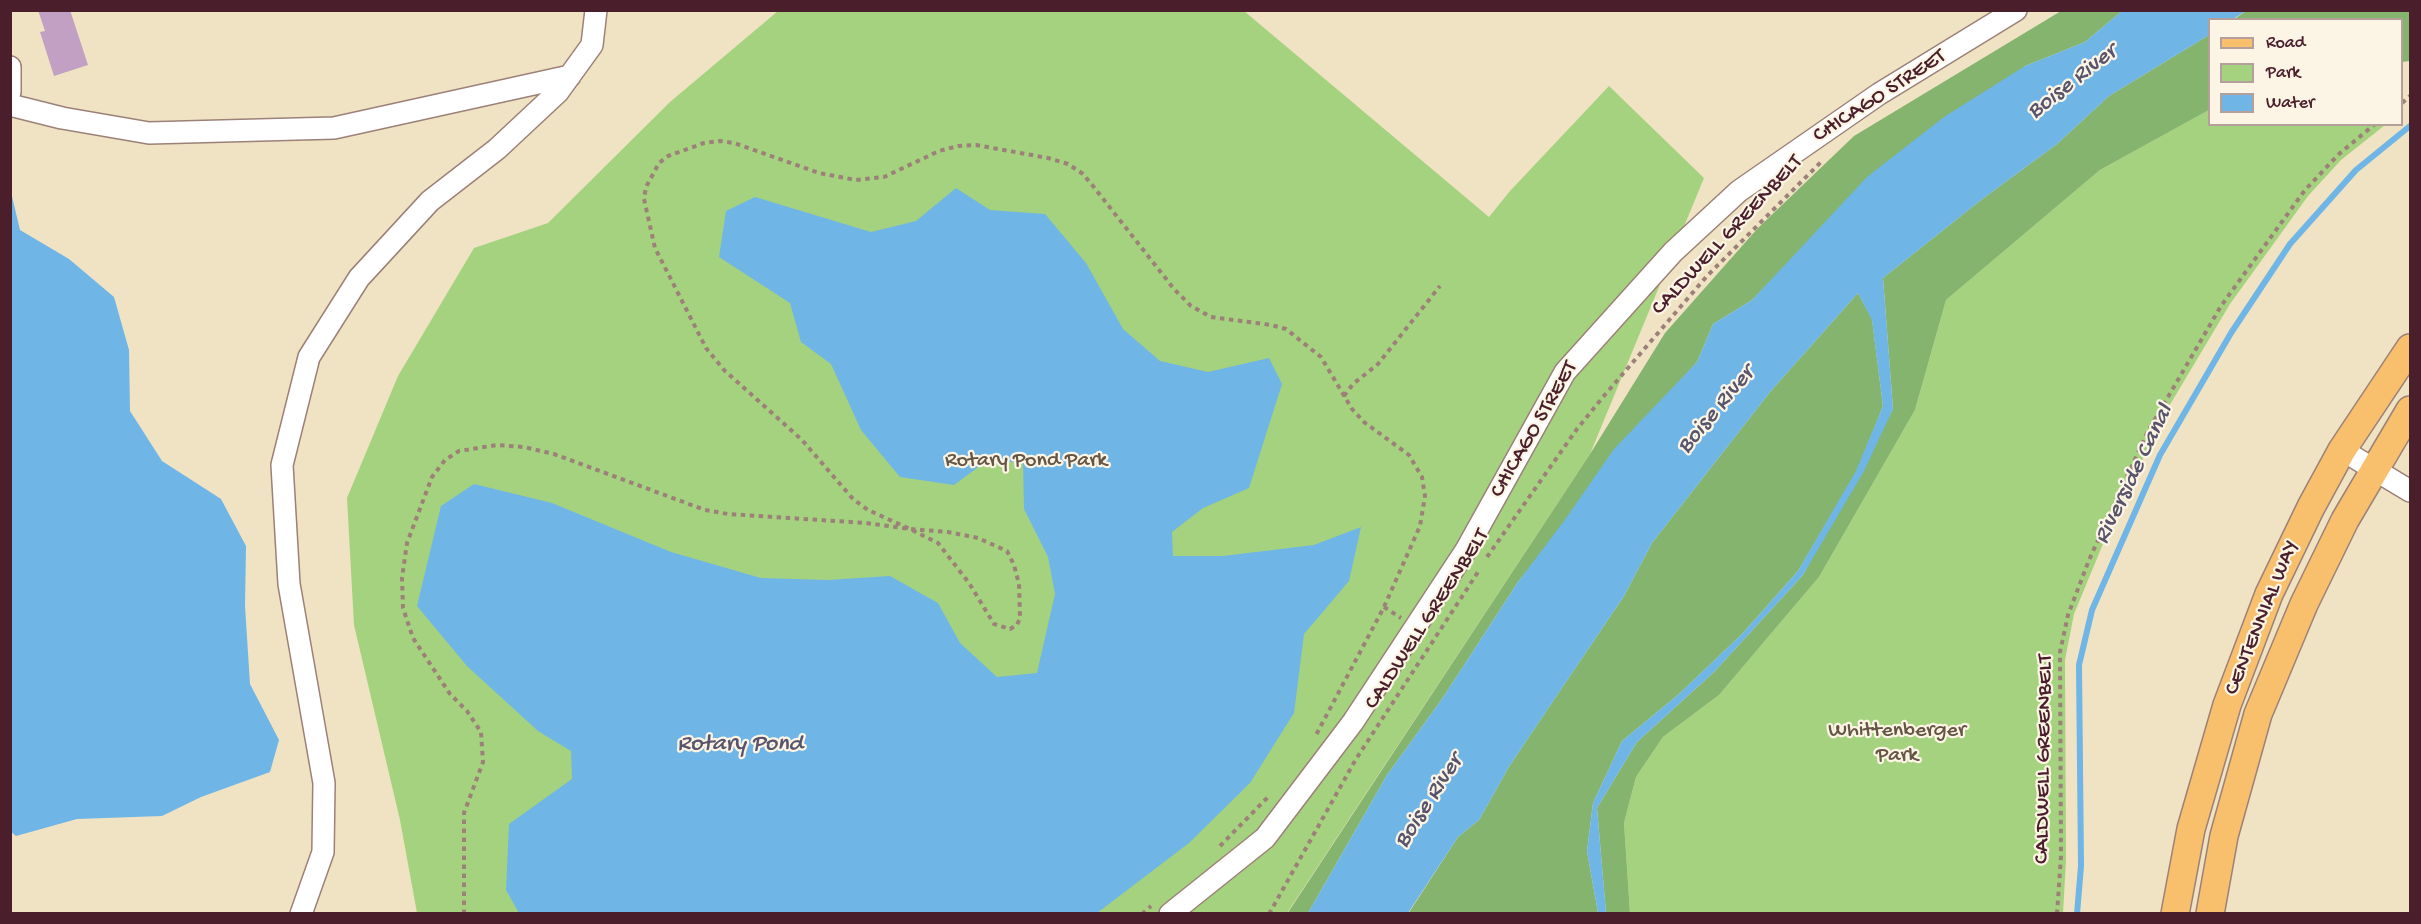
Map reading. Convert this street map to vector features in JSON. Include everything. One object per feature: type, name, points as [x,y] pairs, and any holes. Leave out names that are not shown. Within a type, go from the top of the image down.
[{"type":"main road","name":"CENTENNIAL WAY","points":[[2175,914],[2191,829],[2227,705],[2269,594],[2311,507],[2342,450],[2410,348]]},
{"type":"main road","name":"CENTENNIAL WAY","points":[[2210,914],[2224,836],[2258,714],[2304,604],[2373,469],[2410,410]]},
{"type":"street","points":[[301,914],[323,852],[324,783],[289,584],[282,465],[309,357],[359,278],[430,201],[498,149],[558,92],[592,45],[596,10]]},
{"type":"street","name":"CHICAGO STREET","points":[[1165,906],[1265,838],[1353,722],[1466,550],[1564,372],[1673,252],[1739,191],[1879,94],[2016,10]]},
{"type":"street","points":[[10,67],[10,92]]},
{"type":"street","points":[[10,105],[62,118],[149,133],[334,128],[570,76]]},
{"type":"street","points":[[2342,450],[2410,491]]},
{"type":"path","name":"CALDWELL GREENBELT","points":[[2058,914],[2061,856],[2060,652],[2068,615],[2089,560],[2147,432],[2221,306],[2305,190],[2339,154],[2373,126]]},
{"type":"path","points":[[464,914],[464,813],[483,762],[482,732],[472,716],[450,694],[414,638],[403,608],[402,578],[407,543],[432,477],[445,460],[459,451],[473,447],[524,447],[554,454],[717,512],[910,528],[978,538],[1007,551],[1014,565],[1021,605],[1017,625],[1010,629],[994,624],[969,583],[938,543],[910,528],[868,510],[854,499],[802,440],[737,383],[706,348],[666,273],[655,248],[646,213],[646,187],[659,163],[668,156],[704,143],[720,141],[734,143],[819,172],[856,180],[884,177],[939,151],[958,146],[986,147],[1048,158],[1068,164],[1093,186],[1174,289],[1191,306],[1211,317],[1271,324],[1286,329],[1321,357],[1344,396],[1364,422],[1408,455],[1422,477],[1424,511],[1420,526],[1384,607],[1315,737]]},
{"type":"path","name":"CALDWELL GREENBELT","points":[[1269,914],[1356,759],[1498,540],[1522,510],[1577,429],[1707,276],[1825,158]]},
{"type":"path","points":[[1344,396],[1353,384],[1378,364],[1440,286]]},
{"type":"path","points":[[1214,851],[1274,791]]},
{"type":"path","points":[[1142,914],[1165,906]]},
{"type":"green space","name":"Rotary Pond Park","points":[[778,11],[1244,11],[1489,217],[1510,191],[1609,86],[1704,178],[1590,454],[1287,913],[417,913],[400,820],[354,625],[347,498],[398,376],[474,248],[548,223],[670,102]]},
{"type":"green space","points":[[2061,11],[2122,11],[2085,42],[2025,66],[1805,246],[1752,300],[1713,324],[1697,362],[1657,406],[1518,582],[1442,699],[1387,775],[1308,913],[1287,914],[1590,454],[1665,333],[1758,228],[1854,136]]},
{"type":"green space","points":[[2246,11],[2410,11],[2410,61],[2403,62],[2403,18],[2236,18]]},
{"type":"green space","points":[[2208,36],[2208,111],[2100,170],[1946,300],[1915,410],[1819,577],[1719,695],[1663,737],[1636,777],[1624,823],[1630,913],[1606,913],[1597,808],[1637,742],[1714,672],[1803,575],[1893,409],[1883,278],[1981,200],[2057,144],[2109,96]]},
{"type":"green space","name":"Whittenberger Park","points":[[2208,111],[2208,126],[2384,126],[2341,160],[2308,196],[2230,304],[2165,413],[2110,527],[2074,614],[2065,660],[2066,861],[2063,913],[1630,913],[1624,823],[1636,777],[1663,737],[1719,695],[1819,577],[1915,410],[1946,300],[2100,170]]},
{"type":"green space","points":[[1858,293],[1872,319],[1883,406],[1857,471],[1798,571],[1742,634],[1679,694],[1622,741],[1593,803],[1587,851],[1598,913],[1408,914],[1458,837],[1479,820],[1510,765],[1624,596],[1652,543],[1770,392]]},
{"type":"water","name":"Boise River","points":[[2122,11],[2246,11],[2235,18],[2208,18],[2208,36],[2109,96],[2057,144],[1981,200],[1883,278],[1893,409],[1864,471],[1803,575],[1714,672],[1637,742],[1597,808],[1606,913],[1598,913],[1587,851],[1593,803],[1622,741],[1679,694],[1742,634],[1798,571],[1856,471],[1883,406],[1872,320],[1858,293],[1770,392],[1652,543],[1624,596],[1510,765],[1479,820],[1458,837],[1408,913],[1308,913],[1387,775],[1442,699],[1518,582],[1614,449],[1697,362],[1713,324],[1752,300],[1867,177],[1944,117],[2025,66],[2085,42]]},
{"type":"water","name":"Rotary Pond","points":[[956,188],[990,210],[1045,214],[1086,263],[1123,329],[1160,361],[1208,372],[1269,358],[1282,384],[1249,488],[1203,508],[1172,532],[1173,556],[1223,556],[1314,545],[1361,527],[1349,581],[1304,634],[1294,713],[1250,783],[1189,843],[1097,913],[519,913],[506,890],[509,824],[572,779],[571,751],[538,731],[467,666],[417,606],[441,506],[474,484],[552,503],[671,552],[761,578],[828,580],[890,576],[938,603],[960,643],[997,677],[1037,673],[1055,594],[1048,557],[1024,509],[1023,462],[985,462],[954,485],[900,477],[861,430],[831,364],[801,342],[790,303],[719,257],[726,211],[755,197],[871,232],[916,221]]},
{"type":"water","points":[[11,192],[20,230],[69,259],[114,297],[129,350],[130,411],[162,461],[221,499],[246,546],[245,606],[250,684],[279,740],[270,772],[201,797],[162,816],[77,819],[16,836],[10,831]]},
{"type":"building","points":[[38,10],[70,10],[88,65],[54,76],[40,32],[45,31]]},
{"type":"waterway","name":"Riverside Canal","points":[[2077,914],[2081,866],[2079,665],[2092,610],[2160,455],[2231,333],[2290,244],[2356,170],[2410,126]]}]
